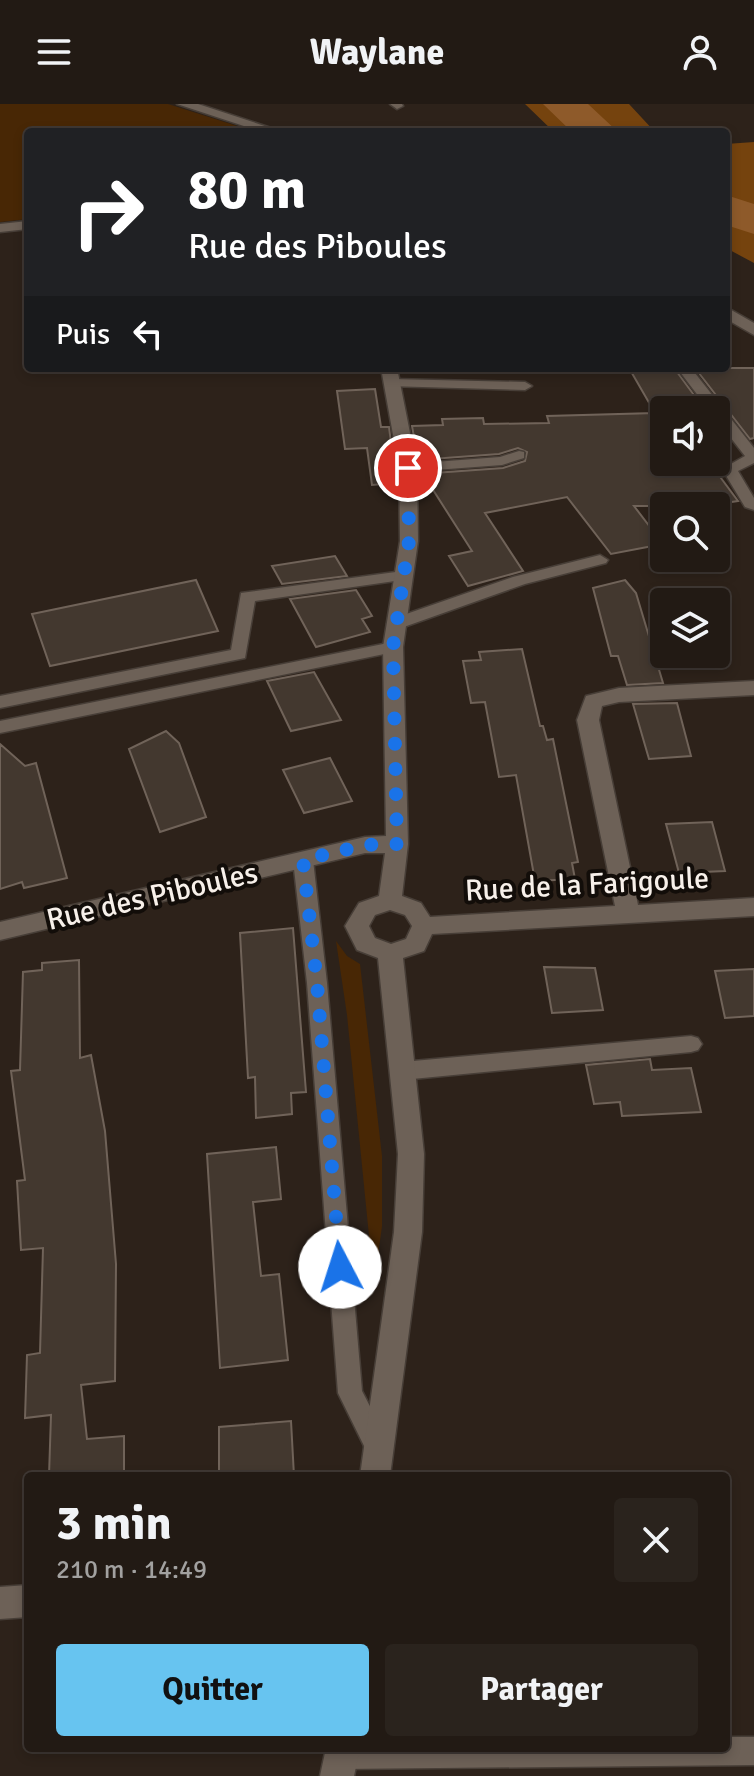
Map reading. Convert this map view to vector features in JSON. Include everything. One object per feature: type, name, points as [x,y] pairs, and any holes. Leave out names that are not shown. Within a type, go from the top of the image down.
[{"type":"street","points":[[184,104],[263,128]]},
{"type":"street","points":[[0,228],[24,225]]},
{"type":"street","points":[[730,315],[754,330]]},
{"type":"street","points":[[390,375],[408,468],[409,541],[393,647],[397,844],[390,901]]},
{"type":"street","points":[[628,913],[588,720],[593,701],[619,695],[754,688]]},
{"type":"street","name":"Rue des Piboules","points":[[0,931],[365,845],[397,844]]},
{"type":"street","points":[[390,901],[413,909],[424,926],[415,945],[390,953],[366,944],[357,926],[367,909],[390,901]]},
{"type":"street","name":"Rue de la Farigoule","points":[[424,926],[754,907]]},
{"type":"street","points":[[375,1472],[408,1232],[411,1154],[390,953]]},
{"type":"street","points":[[0,1603],[24,1601]]},
{"type":"lane","points":[[687,372],[754,458],[729,469],[750,504],[754,505]]},
{"type":"lane","points":[[390,375],[525,386]]},
{"type":"lane","points":[[408,468],[502,461],[519,455]]},
{"type":"lane","points":[[395,624],[519,580],[600,560]]},
{"type":"lane","points":[[0,702],[239,654],[247,597],[403,576]]},
{"type":"lane","points":[[0,727],[393,647]]},
{"type":"lane","points":[[303,860],[317,983],[350,1393],[378,1448]]},
{"type":"lane","points":[[402,1071],[691,1044]]},
{"type":"lane","points":[[730,1752],[754,1751]]},
{"type":"lane","points":[[341,1760],[708,1752]]},
{"type":"shaded area","points":[[0,104],[168,104],[243,128],[24,128],[24,219],[0,222]]},
{"type":"shaded area","points":[[525,104],[629,104],[651,128],[550,128]]},
{"type":"shaded area","points":[[754,142],[754,263],[730,250],[730,144]]},
{"type":"shaded area","points":[[336,941],[347,956],[360,964],[382,1156],[382,1226],[374,1286],[347,1015]]},
{"type":"building","points":[[754,368],[754,438],[750,439],[730,413],[730,396],[717,396],[698,372]]},
{"type":"building","points":[[631,372],[677,372],[695,396],[650,396],[650,404]]},
{"type":"building","points":[[375,389],[381,427],[389,427],[396,483],[372,485],[367,448],[345,449],[337,391]]},
{"type":"building","points":[[650,413],[650,476],[719,476],[738,501],[730,502],[730,492],[650,492],[650,506],[634,506],[650,527],[650,546],[611,554],[567,497],[485,513],[523,571],[468,586],[449,556],[472,551],[428,482],[420,482],[420,474],[503,468],[525,461],[527,452],[518,448],[499,454],[418,460],[412,426],[443,425],[442,419],[483,418],[484,424],[549,423],[547,416]]},
{"type":"building","points":[[335,556],[347,576],[282,584],[272,566]]},
{"type":"building","points":[[196,580],[218,631],[50,666],[32,614]]},
{"type":"building","points":[[625,580],[636,593],[650,640],[650,668],[658,668],[663,683],[627,685],[618,656],[611,656],[593,588]]},
{"type":"building","points":[[356,590],[372,616],[362,619],[370,632],[316,647],[290,599]]},
{"type":"building","points":[[522,649],[540,726],[543,726],[547,740],[553,739],[578,862],[572,863],[575,879],[535,881],[516,775],[499,777],[485,702],[471,703],[463,661],[481,660],[479,652]]},
{"type":"building","points":[[314,672],[341,720],[291,731],[267,681]]},
{"type":"building","points":[[677,703],[691,756],[649,759],[633,704]]},
{"type":"building","points":[[166,731],[179,743],[206,817],[160,832],[129,749]]},
{"type":"building","points":[[0,744],[25,766],[36,763],[67,878],[24,888],[22,882],[0,889]]},
{"type":"building","points":[[330,758],[352,801],[304,813],[283,770]]},
{"type":"building","points":[[712,822],[725,871],[679,873],[666,824]]},
{"type":"building","points":[[293,928],[306,1092],[291,1093],[292,1114],[256,1118],[255,1077],[248,1078],[240,933]]},
{"type":"building","points":[[79,960],[80,1058],[91,1055],[105,1131],[116,1264],[115,1381],[81,1385],[87,1439],[124,1436],[124,1472],[49,1472],[51,1415],[25,1418],[27,1355],[40,1353],[43,1248],[21,1250],[17,1181],[25,1180],[11,1071],[20,1070],[23,972],[42,970],[42,963]]},
{"type":"building","points":[[544,967],[595,968],[603,1010],[552,1013]]},
{"type":"building","points":[[754,969],[754,1016],[725,1018],[715,971]]},
{"type":"building","points":[[650,1059],[652,1070],[691,1068],[701,1112],[622,1116],[620,1102],[594,1104],[586,1065]]},
{"type":"building","points":[[276,1147],[281,1199],[253,1202],[261,1276],[279,1274],[288,1360],[220,1368],[207,1154]]},
{"type":"building","points":[[291,1421],[294,1472],[219,1472],[219,1427]]},
{"type":"waterway","points":[[563,104],[592,128]]},
{"type":"waterway","points":[[730,211],[754,220]]},
{"type":"route","points":[[340,1267],[317,983],[303,860],[365,845],[397,844],[393,647],[409,541],[408,468]]}]
